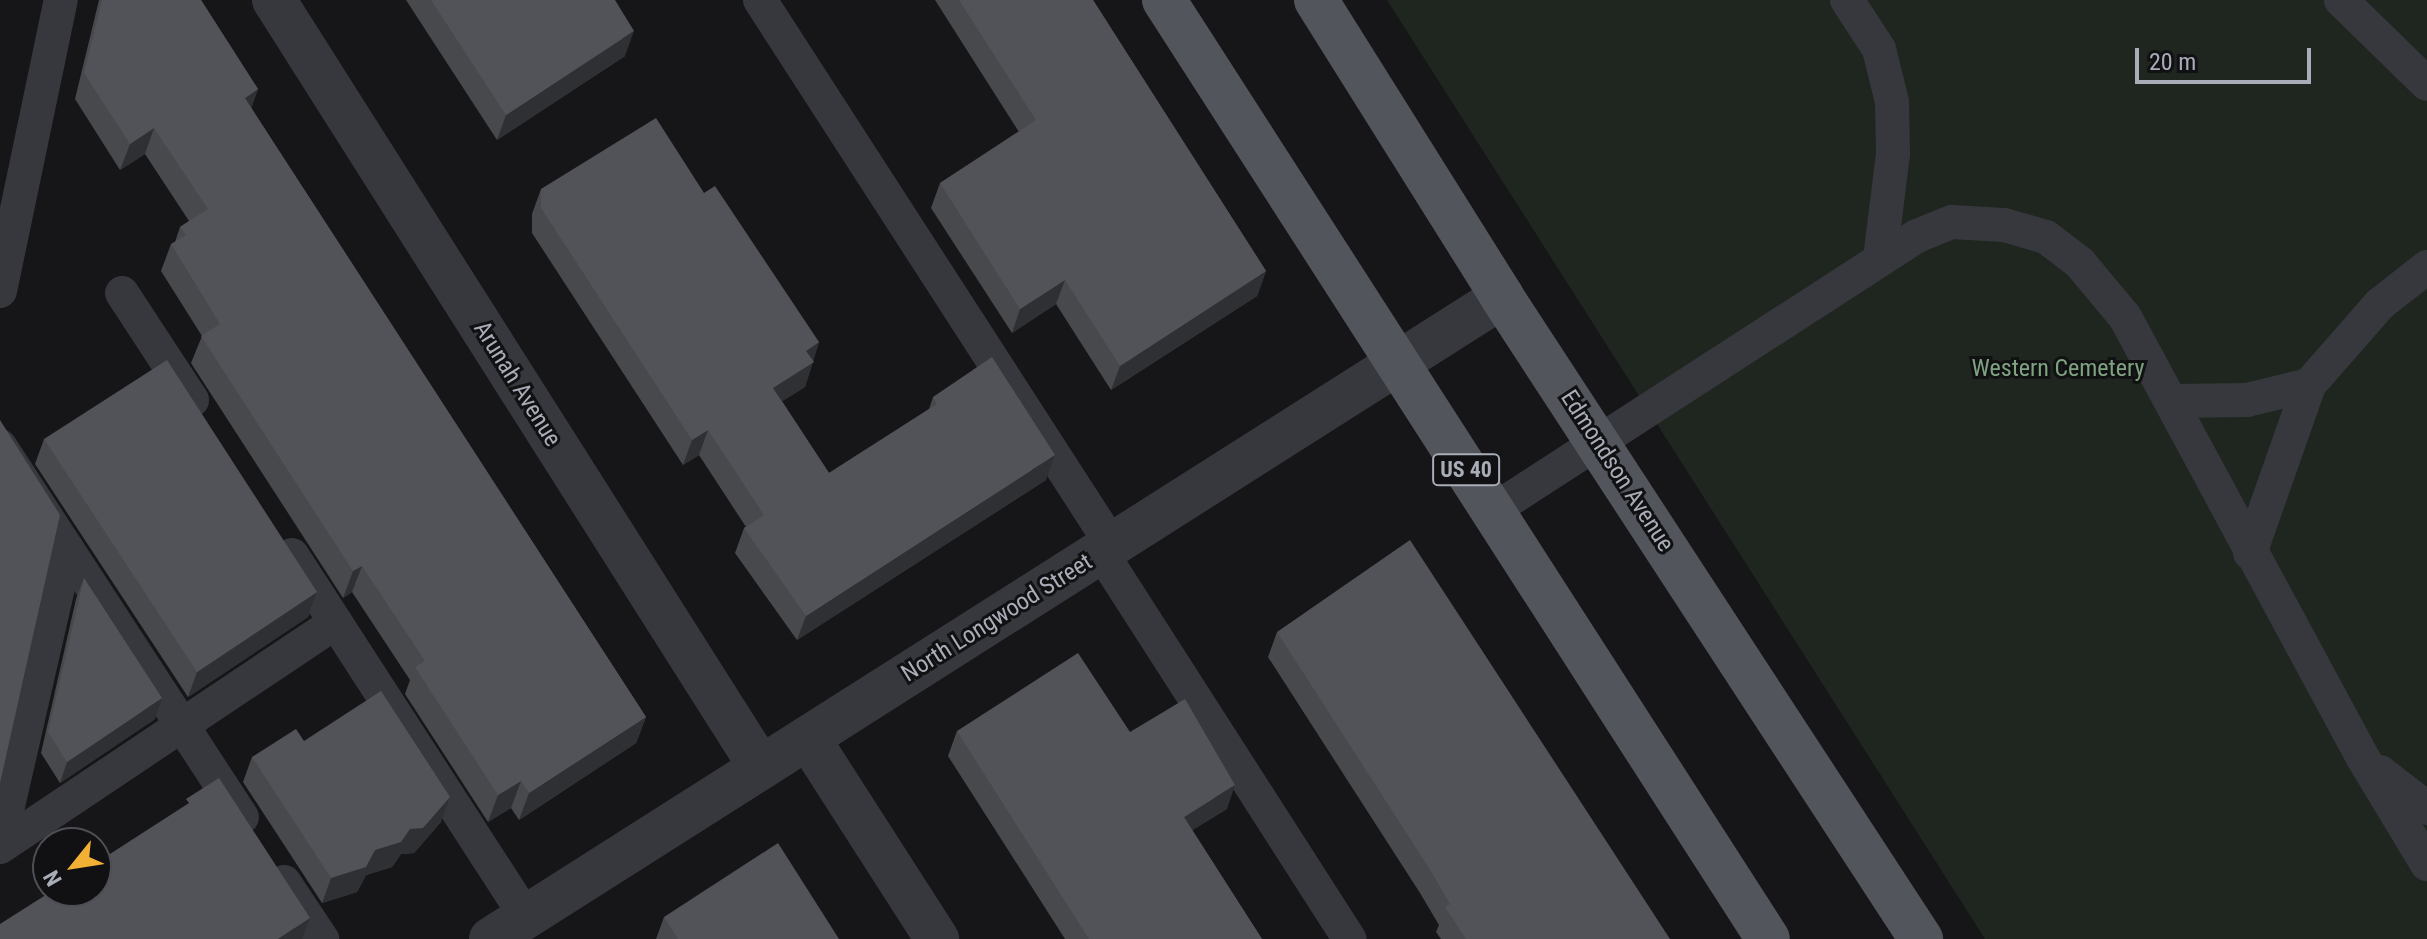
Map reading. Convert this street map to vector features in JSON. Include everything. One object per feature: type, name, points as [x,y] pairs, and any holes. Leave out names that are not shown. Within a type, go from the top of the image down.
[{"type":"main road","name":"US 40","points":[[1164,0],[1768,939]]},
{"type":"main road","name":"Edmondson Avenue","points":[[1316,0],[1502,297],[1921,939]]},
{"type":"street","name":"Arunah Avenue","points":[[274,0],[761,768]]},
{"type":"street","name":"North Longwood Street","points":[[512,930],[1502,297]]},
{"type":"street","points":[[808,738],[937,939]]},
{"type":"lane","points":[[0,291],[61,0]]},
{"type":"lane","points":[[760,0],[1349,939]]},
{"type":"lane","points":[[1847,0],[1879,49],[1892,102],[1893,154],[1880,258]]},
{"type":"lane","points":[[2341,0],[2427,84]]},
{"type":"lane","points":[[1492,511],[1880,258],[1952,222],[2004,225],[2046,237],[2080,263],[2125,317],[2174,401],[2250,553],[2363,758],[2427,864]]},
{"type":"lane","points":[[2250,553],[2309,385],[2380,304],[2427,267]]},
{"type":"lane","points":[[122,293],[208,425]]},
{"type":"lane","points":[[2174,401],[2247,400],[2309,385]]},
{"type":"lane","points":[[0,446],[322,939]]},
{"type":"lane","points":[[276,530],[336,622],[512,930]]},
{"type":"lane","points":[[0,841],[67,549]]},
{"type":"lane","points":[[0,847],[336,622]]},
{"type":"lane","points":[[2363,758],[2427,808]]},
{"type":"green space","name":"Western Cemetery","points":[[1387,0],[2427,0],[2427,939],[1985,939]]},
{"type":"building","points":[[102,0],[201,0],[258,89],[245,98],[646,717],[529,793],[521,781],[498,795],[415,667],[425,661],[362,566],[353,571],[201,336],[220,324],[171,244],[186,235],[180,227],[208,209],[154,128],[130,144],[84,73]]},
{"type":"building","points":[[431,0],[615,0],[634,31],[506,115]]},
{"type":"building","points":[[959,0],[1093,0],[1266,271],[1120,366],[1065,280],[1020,309],[940,183],[1036,120]]},
{"type":"building","points":[[656,118],[704,193],[715,186],[819,342],[806,351],[814,362],[773,388],[829,473],[937,404],[933,397],[992,357],[1055,455],[806,616],[744,528],[764,515],[708,430],[692,440],[541,208],[541,189]]},
{"type":"building","points":[[167,360],[317,592],[197,672],[44,439]]},
{"type":"building","points":[[0,420],[60,515],[0,783]]},
{"type":"building","points":[[1410,540],[1670,939],[1466,939],[1445,907],[1450,904],[1429,868],[1277,632]]},
{"type":"building","points":[[84,578],[162,698],[67,762],[48,732]]},
{"type":"building","points":[[1078,653],[1130,732],[1185,699],[1235,785],[1184,817],[1262,939],[1089,939],[957,731]]},
{"type":"building","points":[[381,691],[450,797],[423,828],[410,829],[401,842],[375,850],[366,867],[331,878],[252,757],[296,729],[304,741]]},
{"type":"building","points":[[219,778],[310,918],[278,939],[0,939],[0,924],[32,904],[32,907],[112,907],[112,853],[189,803],[186,799]]},
{"type":"building","points":[[778,843],[839,939],[678,939],[664,917]]}]
